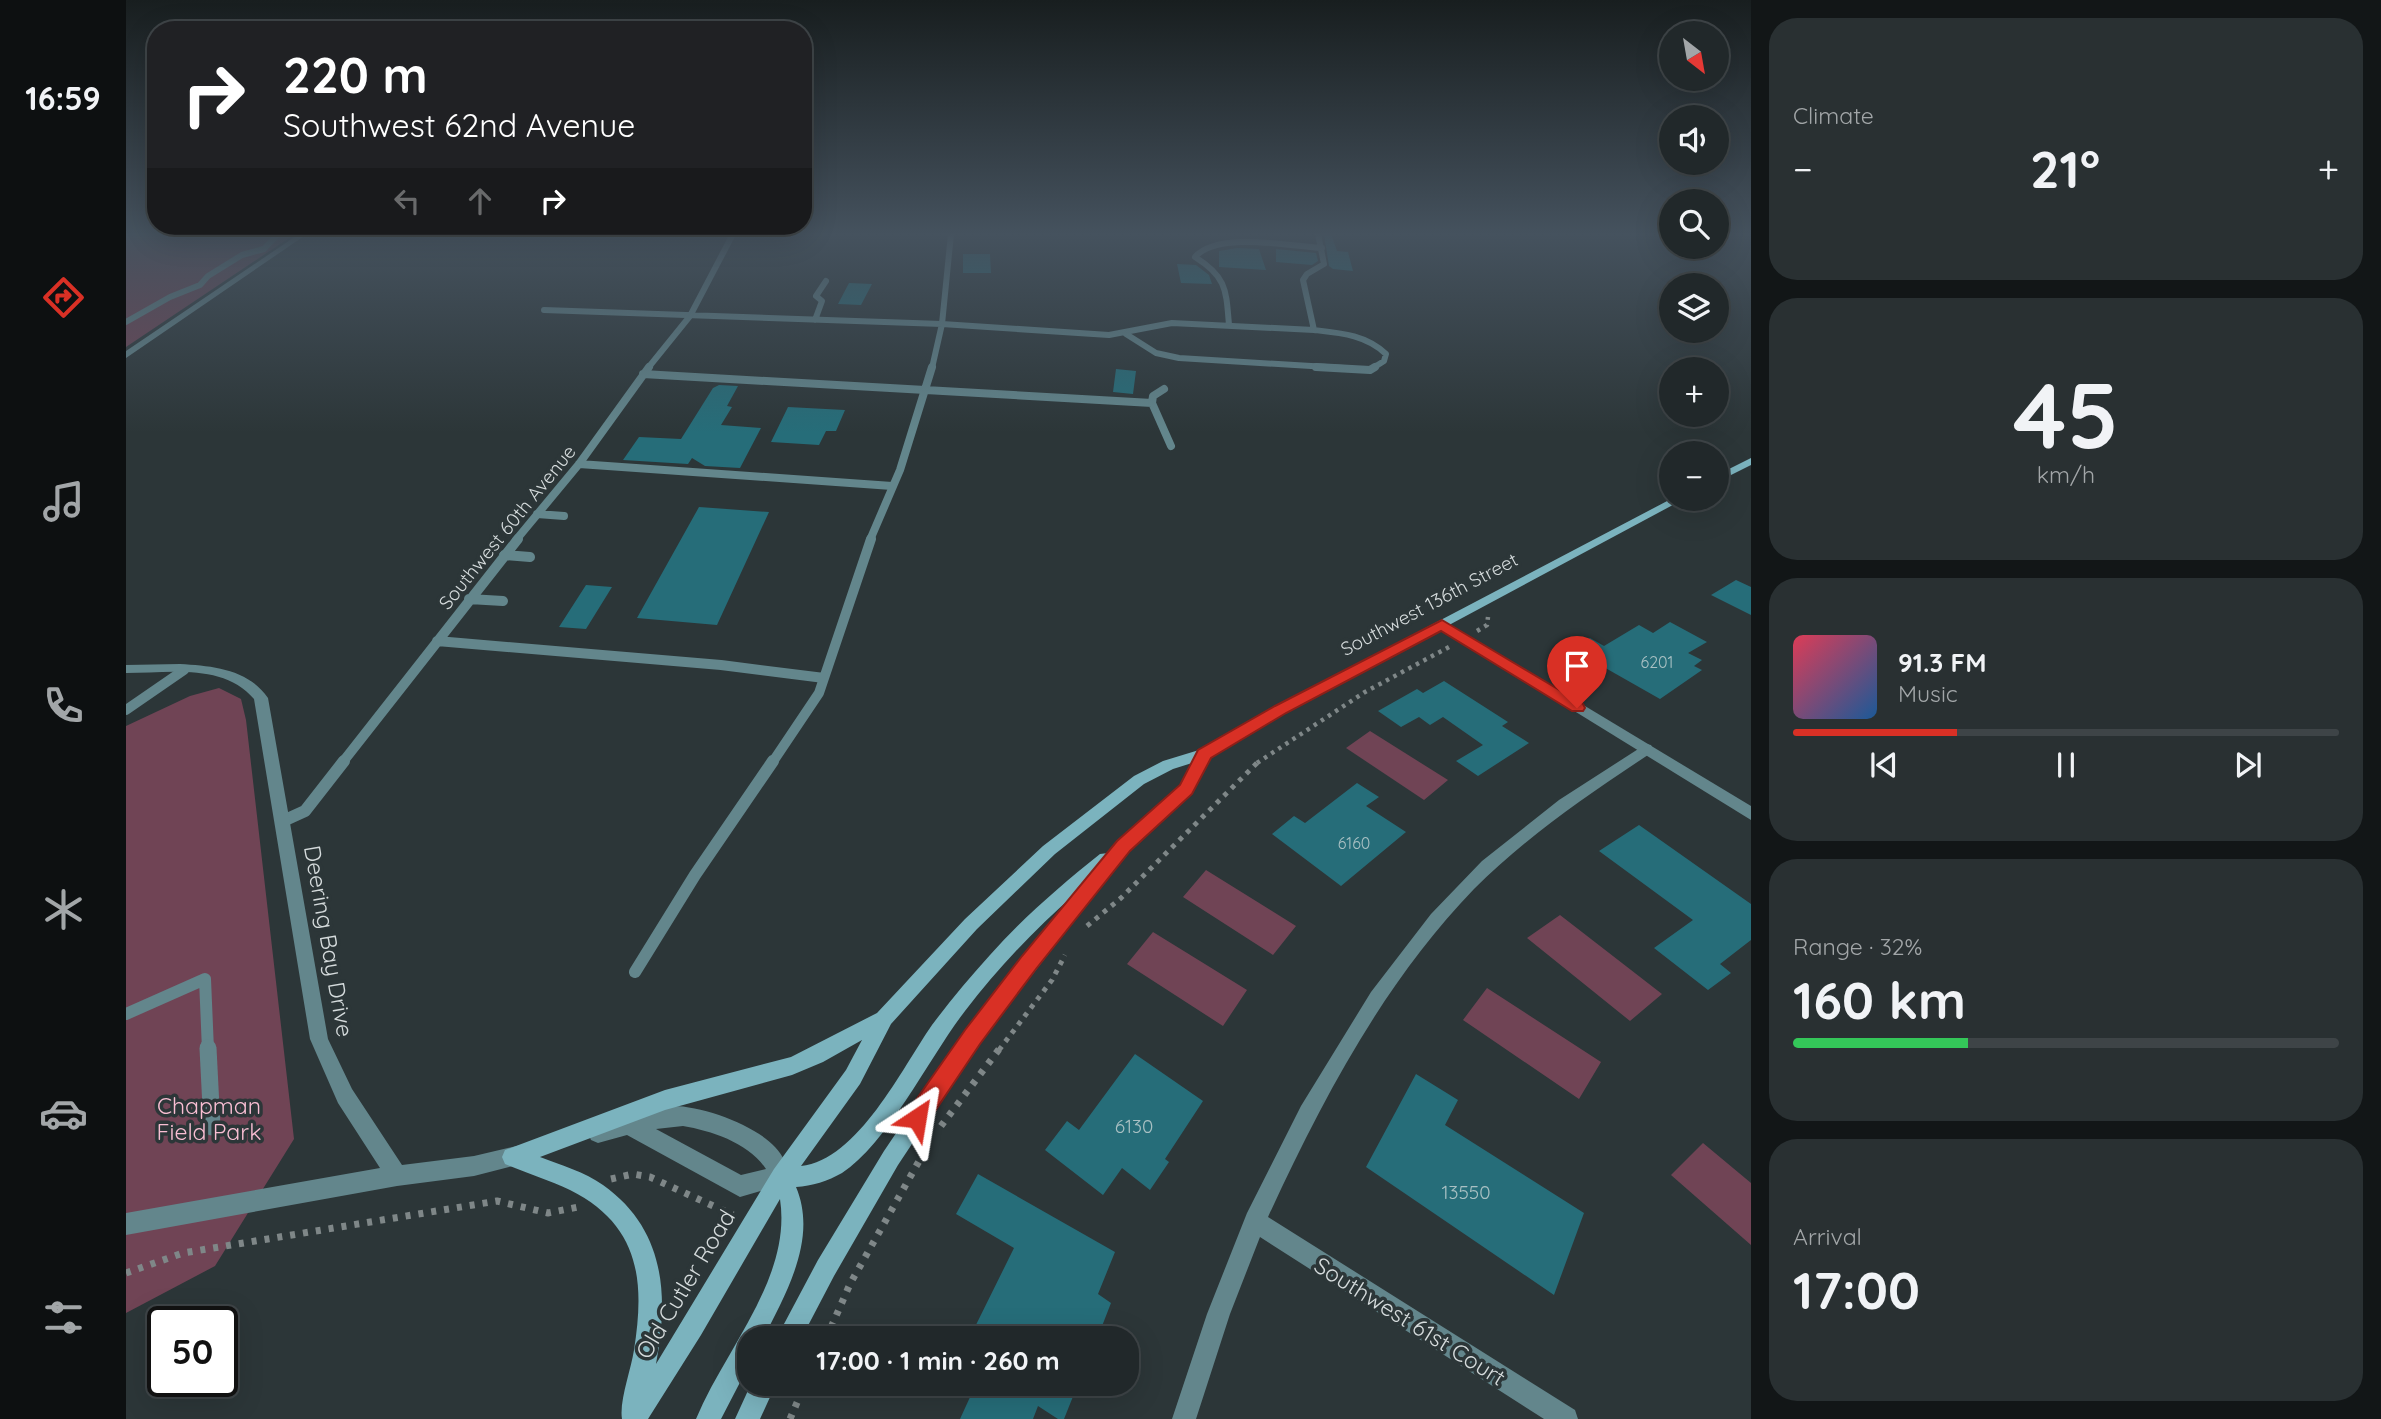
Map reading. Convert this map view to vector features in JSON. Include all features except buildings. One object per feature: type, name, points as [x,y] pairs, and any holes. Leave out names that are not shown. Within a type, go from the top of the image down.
[{"type":"main road","points":[[1729,473],[1751,461]]},
{"type":"main road","name":"Southwest 136th Street","points":[[781,1176],[853,1077],[884,1018],[971,924],[1049,850],[1139,780],[1168,765],[1204,754],[1280,710],[1659,510]]},
{"type":"main road","points":[[781,1176],[801,1178],[820,1172],[842,1160],[860,1142],[942,1027],[1004,950],[1056,898],[1123,846],[1186,789],[1204,754]]},
{"type":"main road","points":[[795,1326],[898,1148],[972,1037],[1123,846]]},
{"type":"main road","points":[[512,1157],[665,1100],[792,1066],[816,1056],[884,1018]]},
{"type":"main road","points":[[512,1157],[595,1192],[616,1209],[638,1238],[651,1280],[652,1326],[633,1419]]},
{"type":"main road","points":[[756,1326],[776,1289],[795,1231],[792,1199],[781,1176]]},
{"type":"main road","name":"Old Cutler Road","points":[[633,1419],[693,1327],[781,1176]]},
{"type":"main road","points":[[708,1419],[737,1362]]},
{"type":"main road","points":[[747,1419],[759,1396]]},
{"type":"street","points":[[126,355],[207,300]]},
{"type":"street","points":[[1442,624],[1751,814]]},
{"type":"street","name":"Deering Bay Drive","points":[[126,669],[184,670],[232,676],[247,682],[257,692],[265,712],[323,1050],[345,1096],[397,1176]]},
{"type":"street","name":"Deering Bay Drive","points":[[126,676],[157,670]]},
{"type":"street","points":[[1184,1419],[1215,1323],[1255,1221],[1297,1133],[1347,1044],[1381,992],[1437,918],[1487,866],[1584,789],[1646,749]]},
{"type":"street","points":[[126,1224],[397,1176],[474,1166],[629,1125],[683,1116],[718,1125],[761,1147],[769,1154],[781,1176],[740,1186],[668,1149],[629,1125]]},
{"type":"street","name":"Southwest 61st Court","points":[[1255,1221],[1566,1419]]},
{"type":"lane","points":[[126,323],[165,300]]},
{"type":"lane","name":"Southwest 60th Avenue","points":[[283,821],[305,811],[469,599],[579,464],[643,374],[690,316],[698,300]]},
{"type":"lane","points":[[816,320],[821,300]]},
{"type":"lane","points":[[635,972],[695,875],[819,693],[874,527],[927,391],[942,324],[944,300]]},
{"type":"lane","points":[[1226,300],[1229,325]]},
{"type":"lane","points":[[1307,300],[1314,330]]},
{"type":"lane","points":[[544,310],[942,324],[1126,334],[1172,323],[1229,325],[1314,330],[1366,339],[1379,346],[1386,354],[1384,361],[1370,370],[1179,358],[1156,353],[1126,334]]},
{"type":"lane","points":[[643,374],[1152,402]]},
{"type":"lane","points":[[1164,389],[1153,396],[1152,402],[1171,446]]},
{"type":"lane","points":[[579,464],[892,486]]},
{"type":"lane","points":[[537,514],[564,516]]},
{"type":"lane","points":[[504,555],[530,557]]},
{"type":"lane","points":[[469,599],[503,601]]},
{"type":"lane","points":[[437,641],[721,665],[824,678]]},
{"type":"lane","points":[[126,710],[184,670]]},
{"type":"lane","points":[[126,1014],[205,979],[212,1127]]},
{"type":"path","points":[[1081,932],[1121,898],[1178,839],[1241,781],[1262,757],[1365,692],[1447,648]]},
{"type":"path","points":[[939,1128],[1052,981],[1069,948]]},
{"type":"path","points":[[832,1326],[850,1284],[926,1148]]},
{"type":"path","points":[[607,1180],[633,1174],[650,1177],[736,1217]]},
{"type":"path","points":[[126,1273],[183,1253],[498,1201],[547,1215],[582,1205]]},
{"type":"path","points":[[790,1419],[801,1396]]},
{"type":"green space","points":[[126,300],[196,300],[126,347]]},
{"type":"green space","name":"Chapman Field Park","points":[[219,688],[241,699],[246,720],[294,1139],[215,1266],[126,1313],[126,726],[190,696]]},
{"type":"green space","points":[[1370,731],[1448,780],[1424,800],[1346,748]]},
{"type":"green space","points":[[1206,870],[1296,926],[1273,955],[1183,897]]},
{"type":"green space","points":[[1560,915],[1662,994],[1630,1021],[1527,938]]},
{"type":"green space","points":[[1153,932],[1247,990],[1223,1026],[1127,964]]},
{"type":"green space","points":[[1487,988],[1601,1062],[1579,1099],[1463,1020]]},
{"type":"green space","points":[[1703,1143],[1751,1183],[1751,1245],[1671,1175]]},
{"type":"route","points":[[917,1118],[972,1037],[1029,962],[1075,909],[1123,846],[1186,789],[1204,754],[1280,710],[1442,624],[1577,708]]}]
